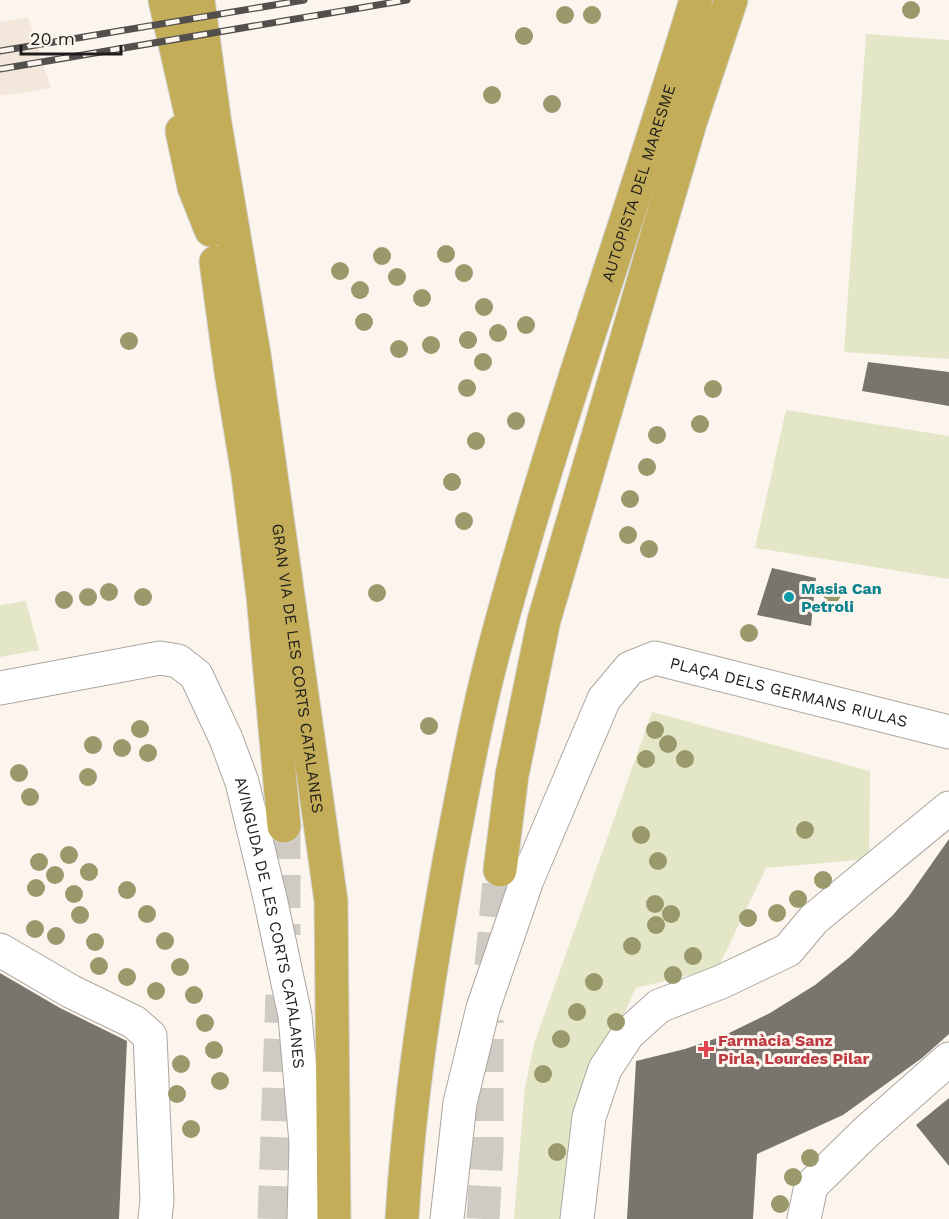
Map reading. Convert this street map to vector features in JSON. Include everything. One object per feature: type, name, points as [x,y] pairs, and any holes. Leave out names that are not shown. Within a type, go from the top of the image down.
[{"type":"highway","points":[[153,0],[194,187],[211,230]]},
{"type":"highway","points":[[165,0],[192,118],[248,475],[264,596],[284,826]]},
{"type":"highway","name":"GRAN VIA DE LES CORTS CATALANES","points":[[198,0],[215,124],[254,354],[331,901],[334,1219]]},
{"type":"highway","name":"AUTOPISTA DEL MARESME","points":[[402,1219],[417,1070],[435,939],[474,735],[504,615],[552,447],[696,0]]},
{"type":"highway","points":[[500,870],[512,775],[544,620],[690,123],[731,0]]},
{"type":"highway","points":[[626,339],[642,170]]},
{"type":"highway","points":[[221,294],[254,354]]},
{"type":"street","name":"AVINGUDA DE LES CORTS CATALANES","points":[[0,688],[160,658],[178,661],[196,675],[226,739],[242,782],[295,1016],[306,1143],[304,1219]]},
{"type":"street","name":"PLAÇA DELS GERMANS RIULAS","points":[[447,1219],[460,1102],[483,1008],[527,880],[604,699],[630,668],[655,658],[949,732]]},
{"type":"street","points":[[577,1219],[589,1117],[605,1069],[628,1034],[659,1006],[721,982],[788,950],[814,919],[949,808]]},
{"type":"street","points":[[0,950],[72,992],[134,1022],[150,1036],[157,1200],[155,1219]]},
{"type":"street","points":[[804,1219],[811,1186],[865,1132],[949,1059]]},
{"type":"shaded area","points":[[28,17],[51,88],[0,96],[0,22]]},
{"type":"green space","points":[[866,34],[949,40],[949,359],[844,352]]},
{"type":"green space","points":[[786,410],[949,436],[949,579],[755,548]]},
{"type":"green space","points":[[26,601],[39,650],[0,657],[0,605]]},
{"type":"green space","points":[[652,712],[870,771],[869,859],[766,868],[718,968],[636,988],[576,1119],[569,1219],[514,1219],[525,1087],[534,1044]]},
{"type":"building","points":[[868,362],[949,372],[949,406],[862,391]]},
{"type":"building","name":"Masia Can Petroli","points":[[772,568],[816,578],[811,626],[757,615]]},
{"type":"building","points":[[949,839],[949,1034],[922,1058],[843,1115],[757,1154],[753,1219],[627,1219],[636,1061],[685,1049],[723,1036],[770,1013],[815,985],[850,957],[893,915]]},
{"type":"building","points":[[0,973],[60,1008],[127,1041],[119,1219],[0,1219]]},
{"type":"building","points":[[949,1098],[949,1166],[916,1125]]},
{"type":"tunnel","points":[[284,826],[284,935]]},
{"type":"tunnel","points":[[491,966],[500,870]]},
{"type":"tunnel","points":[[274,1219],[282,995]]},
{"type":"tunnel","points":[[483,1219],[487,1151],[487,1020]]},
{"type":"railway","points":[[0,51],[304,0]]},
{"type":"railway","points":[[0,69],[407,0]]},
{"type":"place","name":"Masia Can Petroli","points":[[789,597]]},
{"type":"place","name":"Farmàcia Sanz Pirla, Lourdes Pilar","points":[[706,1049]]}]
